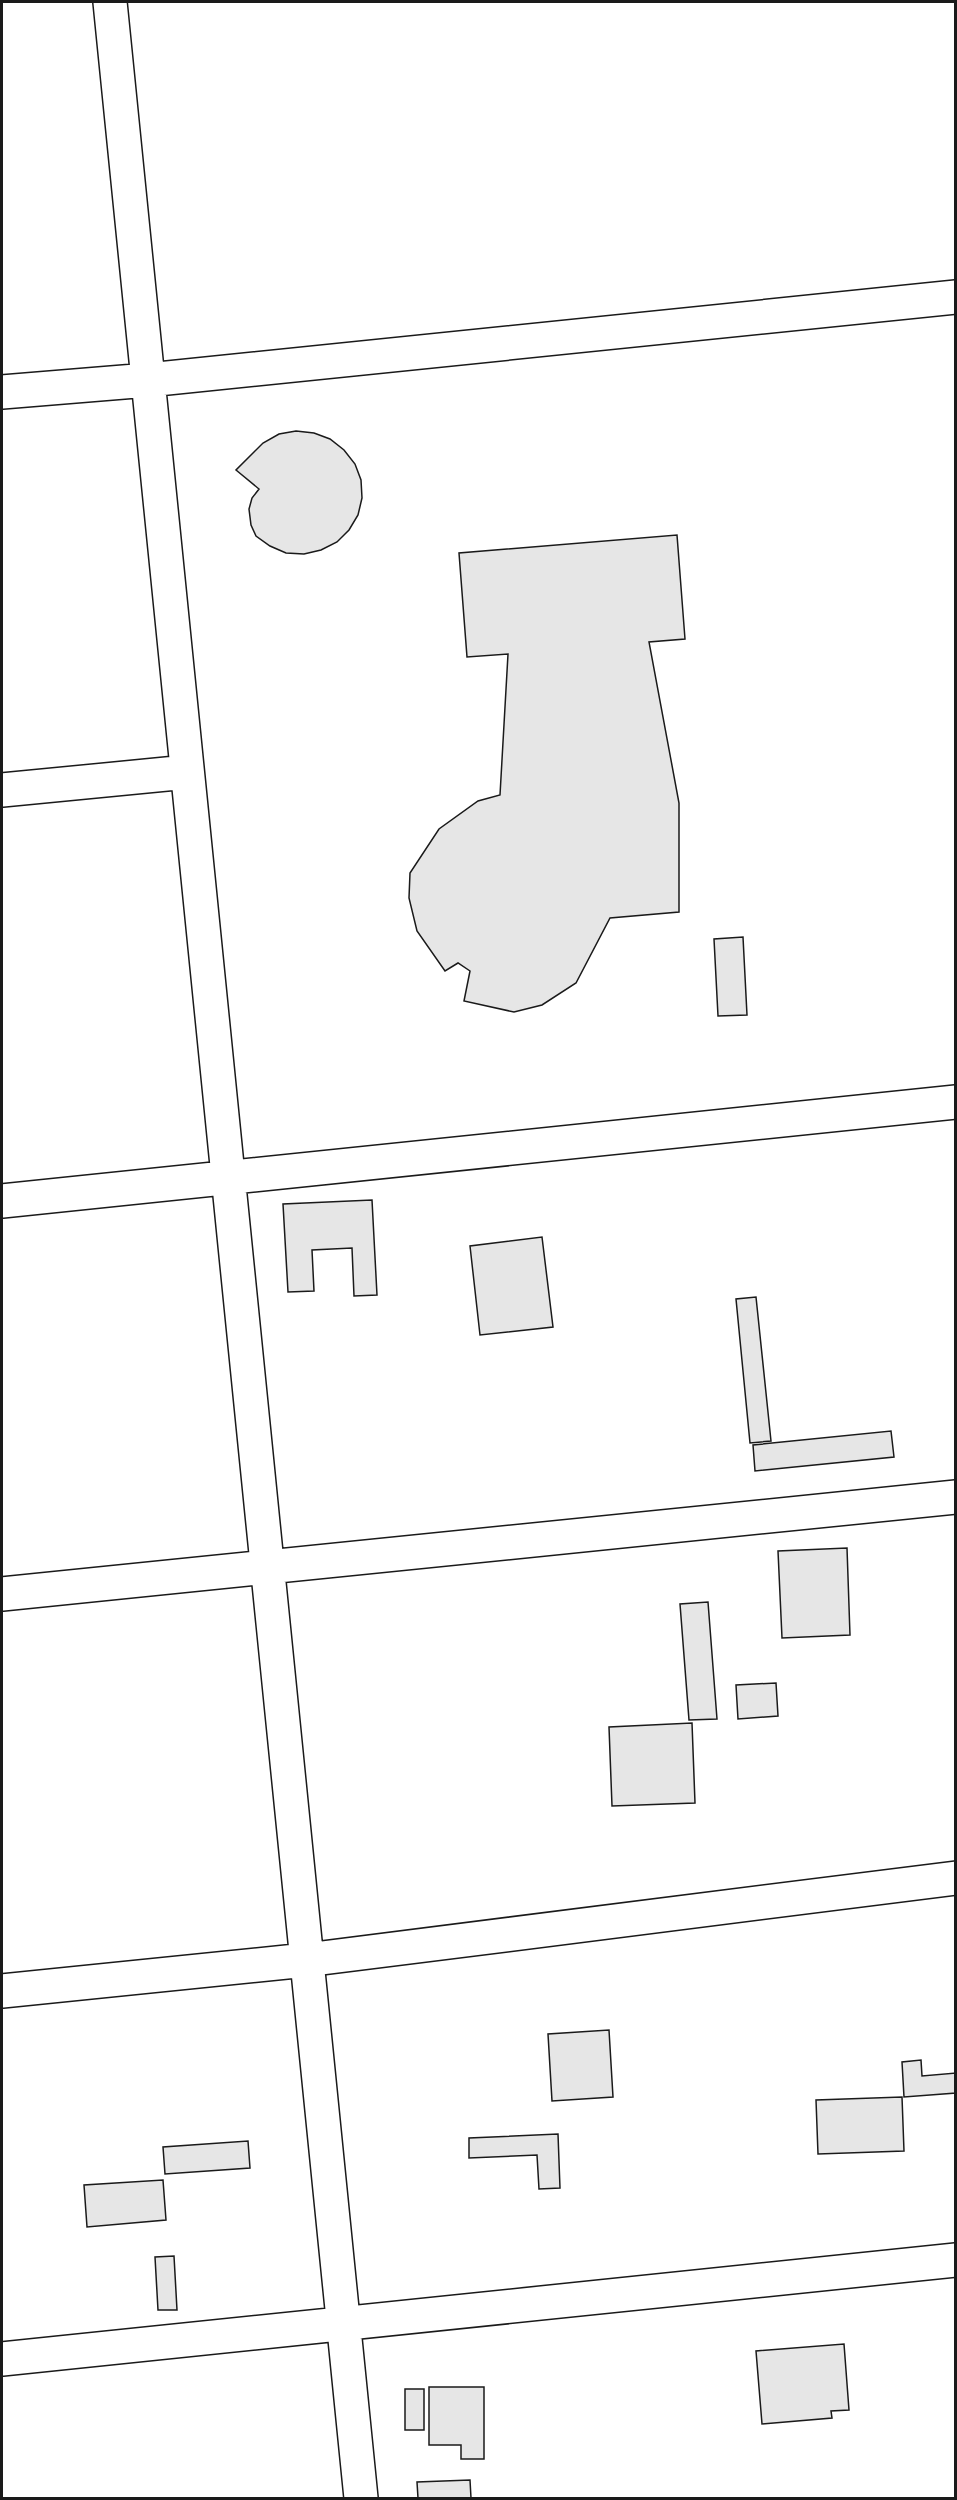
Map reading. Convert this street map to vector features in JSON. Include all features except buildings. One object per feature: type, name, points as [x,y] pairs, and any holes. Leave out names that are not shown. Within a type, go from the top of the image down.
[{"type":"street","points":[[110,2],[266,1568],[362,2499]]},
{"type":"street","points":[[2,392],[148,380],[956,297]]},
{"type":"street","points":[[2,790],[187,772]]},
{"type":"street","points":[[2,1201],[956,1102]]},
{"type":"street","points":[[2,1594],[956,1497]]},
{"type":"street","points":[[2,1991],[306,1960],[956,1878]]},
{"type":"street","points":[[2,2359],[956,2260]]}]
